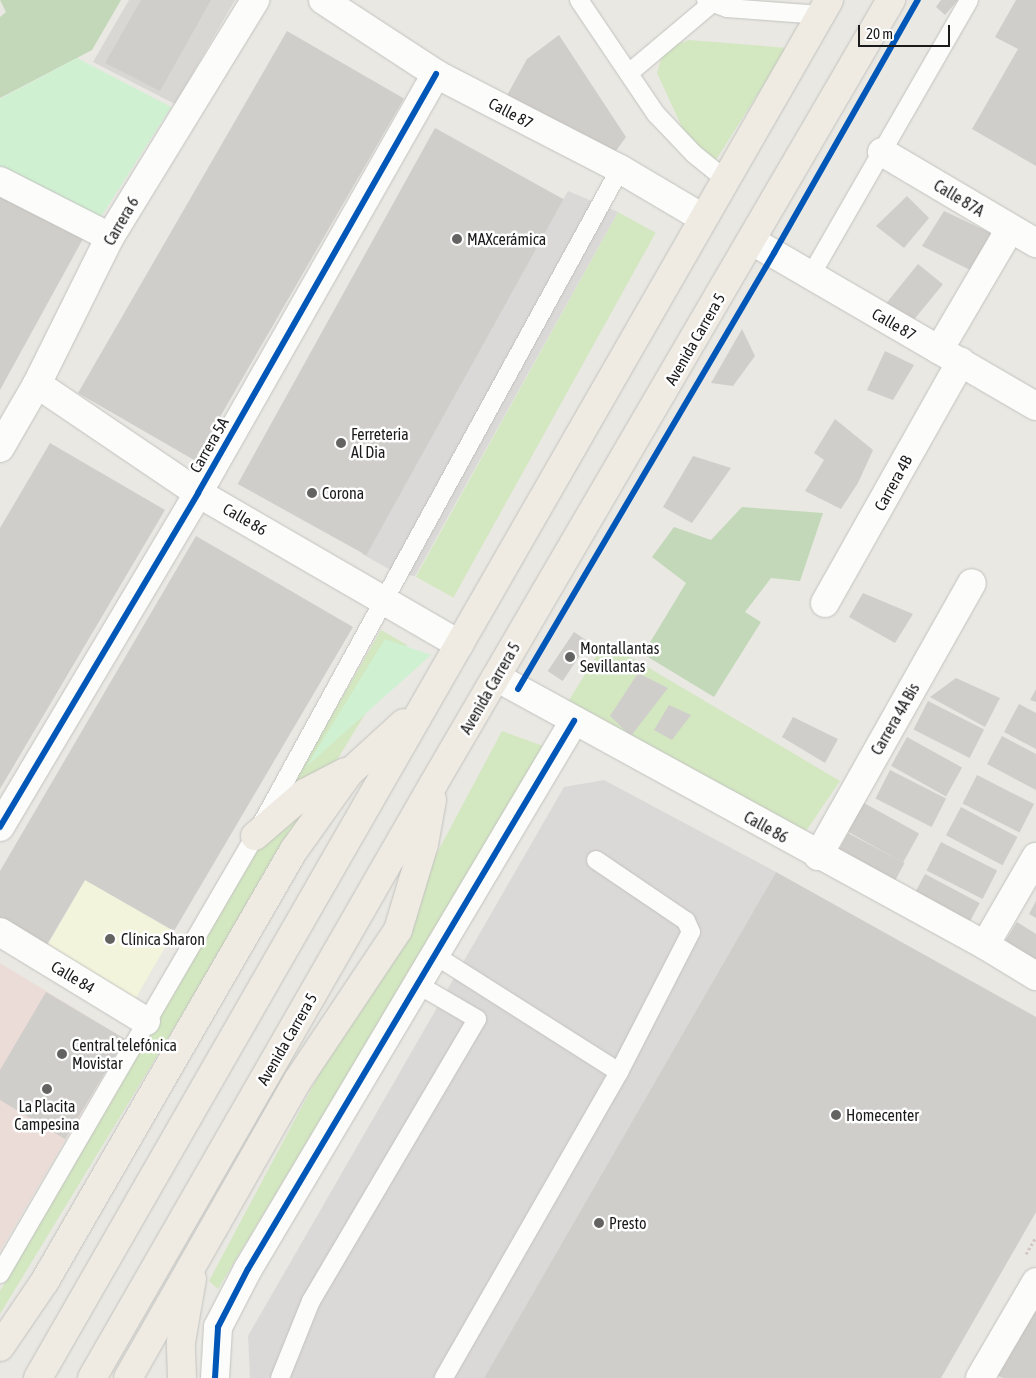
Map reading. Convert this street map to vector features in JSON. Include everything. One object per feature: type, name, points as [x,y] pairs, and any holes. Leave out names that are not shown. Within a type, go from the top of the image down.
[{"type":"main road","name":"Avenida Carrera 5","points":[[92,1378],[434,783],[891,0]]},
{"type":"main road","points":[[38,1378],[420,710],[825,8]]},
{"type":"main road","points":[[0,1347],[45,1281],[294,850],[318,813],[359,764],[420,710]]},
{"type":"main road","points":[[255,836],[305,793],[359,764]]},
{"type":"main road","points":[[128,1378],[213,1226],[332,1025],[398,930],[424,844],[434,783]]},
{"type":"main road","points":[[182,1378],[181,1342],[190,1282],[213,1226]]},
{"type":"street","name":"Carrera 6","points":[[0,448],[36,384],[110,238],[254,0]]},
{"type":"street","name":"Calle 87","points":[[323,0],[436,74],[620,169],[703,218]]},
{"type":"street","name":"Carrera 5A","points":[[0,827],[198,492],[436,74]]},
{"type":"street","name":"Calle 87A","points":[[882,152],[1036,243]]},
{"type":"street","points":[[0,181],[110,238]]},
{"type":"street","name":"Carrera 4B","points":[[825,603],[950,356],[1010,229]]},
{"type":"street","name":"Calle 87","points":[[752,241],[1036,406]]},
{"type":"street","name":"Calle 86","points":[[36,384],[198,492],[459,644]]},
{"type":"street","name":"Carrera 4A Bis","points":[[818,856],[972,583]]},
{"type":"street","name":"Calle 86","points":[[496,677],[818,856],[986,945],[1036,976]]},
{"type":"street","points":[[215,1378],[218,1327],[248,1269],[433,954],[574,721]]},
{"type":"street","points":[[986,945],[1036,857]]},
{"type":"street","name":"Calle 84","points":[[0,932],[146,1021]]},
{"type":"street","points":[[980,1378],[1036,1282]]},
{"type":"lane","points":[[579,0],[656,114],[694,154],[726,180]]},
{"type":"lane","points":[[811,275],[969,0]]},
{"type":"lane","points":[[629,73],[709,2],[727,8],[825,8]]},
{"type":"lane","points":[[0,1274],[255,836],[620,169]]},
{"type":"lane","points":[[444,1378],[619,1072],[691,932],[686,921],[596,860]]},
{"type":"lane","points":[[433,954],[619,1072]]},
{"type":"lane","points":[[280,1378],[311,1302],[477,1019],[416,984]]},
{"type":"shaded area","points":[[0,0],[121,0],[92,50],[0,98],[0,17],[6,12]]},
{"type":"shaded area","points":[[129,0],[235,0],[175,104],[93,62]]},
{"type":"shaded area","points":[[77,58],[171,107],[99,220],[0,172],[0,99]]},
{"type":"shaded area","points":[[568,191],[618,212],[415,576],[398,574],[362,554]]},
{"type":"shaded area","points":[[742,507],[823,513],[800,581],[771,578],[745,612],[761,622],[714,697],[643,654],[686,583],[652,557],[674,527],[711,540]]},
{"type":"shaded area","points":[[385,639],[431,655],[306,767]]},
{"type":"shaded area","points":[[604,780],[776,872],[484,1378],[250,1378],[248,1336],[564,787]]},
{"type":"shaded area","name":"Clínica Sharon","points":[[85,880],[174,932],[135,1000],[46,948]]},
{"type":"shaded area","name":"La Placita Campesina","points":[[0,963],[125,1039],[0,1251]]},
{"type":"green space","points":[[689,40],[787,48],[705,177],[657,73],[661,59],[672,46]]},
{"type":"green space","points":[[618,212],[656,233],[453,598],[416,577]]},
{"type":"green space","points":[[381,630],[407,645],[0,1314],[0,1291]]},
{"type":"green space","points":[[605,642],[840,781],[804,834],[566,705]]},
{"type":"green space","points":[[502,731],[546,747],[218,1289],[209,1281]]},
{"type":"building","points":[[141,0],[211,0],[160,91],[105,63]]},
{"type":"building","points":[[941,0],[958,0],[945,15],[936,7]]},
{"type":"building","points":[[1016,0],[1036,0],[1036,166],[972,129],[1018,49],[995,37]]},
{"type":"building","points":[[287,31],[404,98],[195,460],[78,393]]},
{"type":"building","points":[[559,35],[626,137],[613,155],[505,99],[527,59]]},
{"type":"building","points":[[435,128],[564,199],[366,555],[238,484]]},
{"type":"building","points":[[0,189],[84,237],[0,390]]},
{"type":"building","points":[[907,196],[929,218],[904,248],[876,226]]},
{"type":"building","points":[[944,211],[995,235],[970,270],[922,246]]},
{"type":"building","points":[[918,264],[943,284],[909,326],[884,306]]},
{"type":"building","points":[[742,329],[755,356],[733,386],[711,383]]},
{"type":"building","points":[[885,351],[914,365],[893,400],[867,390]]},
{"type":"building","points":[[835,419],[873,450],[858,483],[841,509],[805,491],[824,460],[814,453]]},
{"type":"building","points":[[50,443],[165,510],[0,789],[0,528]]},
{"type":"building","points":[[693,456],[731,468],[692,523],[663,507]]},
{"type":"building","points":[[196,536],[353,627],[174,931],[85,880],[45,948],[0,921],[0,871]]},
{"type":"building","points":[[863,593],[913,614],[895,643],[849,617]]},
{"type":"building","name":"Montallantas Sevillantas","points":[[574,632],[589,642],[563,681],[548,671]]},
{"type":"building","points":[[638,673],[668,688],[631,736],[610,716]]},
{"type":"building","points":[[956,678],[1000,698],[985,727],[930,697]]},
{"type":"building","points":[[1036,689],[1036,702],[1030,700]]},
{"type":"building","points":[[928,701],[984,730],[970,758],[913,730]]},
{"type":"building","points":[[1019,704],[1036,713],[1036,749],[1004,732]]},
{"type":"building","points":[[669,705],[691,715],[672,740],[654,730]]},
{"type":"building","points":[[793,717],[838,739],[825,763],[782,737]]},
{"type":"building","points":[[1002,736],[1036,754],[1036,790],[987,764]]},
{"type":"building","points":[[907,737],[962,768],[946,796],[891,766]]},
{"type":"building","points":[[890,770],[946,799],[932,827],[875,799]]},
{"type":"building","points":[[977,775],[1034,804],[1019,833],[962,804]]},
{"type":"building","points":[[864,803],[919,834],[903,862],[848,832]]},
{"type":"building","points":[[961,807],[1018,837],[1002,865],[946,835]]},
{"type":"building","points":[[848,833],[905,863],[889,891],[833,861]]},
{"type":"building","points":[[941,842],[997,871],[983,899],[926,871]]},
{"type":"building","name":"Homecenter","points":[[776,872],[1036,1017],[1036,1212],[941,1378],[484,1378]]},
{"type":"building","points":[[925,874],[980,903],[965,931],[910,902]]},
{"type":"building","points":[[1036,901],[1036,918],[1029,914]]},
{"type":"building","points":[[1017,922],[1036,934],[1036,966],[999,951]]},
{"type":"building","name":"Central telefónica Movistar","points":[[46,992],[125,1039],[65,1139],[0,1100],[0,1070]]},
{"type":"building","points":[[1036,1311],[1036,1378],[1003,1378],[996,1375]]},
{"type":"cycle path","points":[[518,689],[774,253],[918,0]]},
{"type":"cycle path","points":[[0,827],[198,493],[436,74]]},
{"type":"cycle path","points":[[215,1378],[218,1327],[248,1269],[574,721]]},
{"type":"place","name":"MAXcerámica","points":[[457,239]]},
{"type":"place","name":"Ferreteria Al Dia","points":[[341,443]]},
{"type":"place","name":"Corona","points":[[312,493]]},
{"type":"place","name":"Montallantas Sevillantas","points":[[570,657]]},
{"type":"place","name":"Clínica Sharon","points":[[110,939]]},
{"type":"place","name":"Central telefónica Movistar","points":[[62,1054]]},
{"type":"place","name":"La Placita Campesina","points":[[47,1089]]},
{"type":"place","name":"Homecenter","points":[[836,1115]]},
{"type":"place","name":"Presto","points":[[599,1223]]}]
